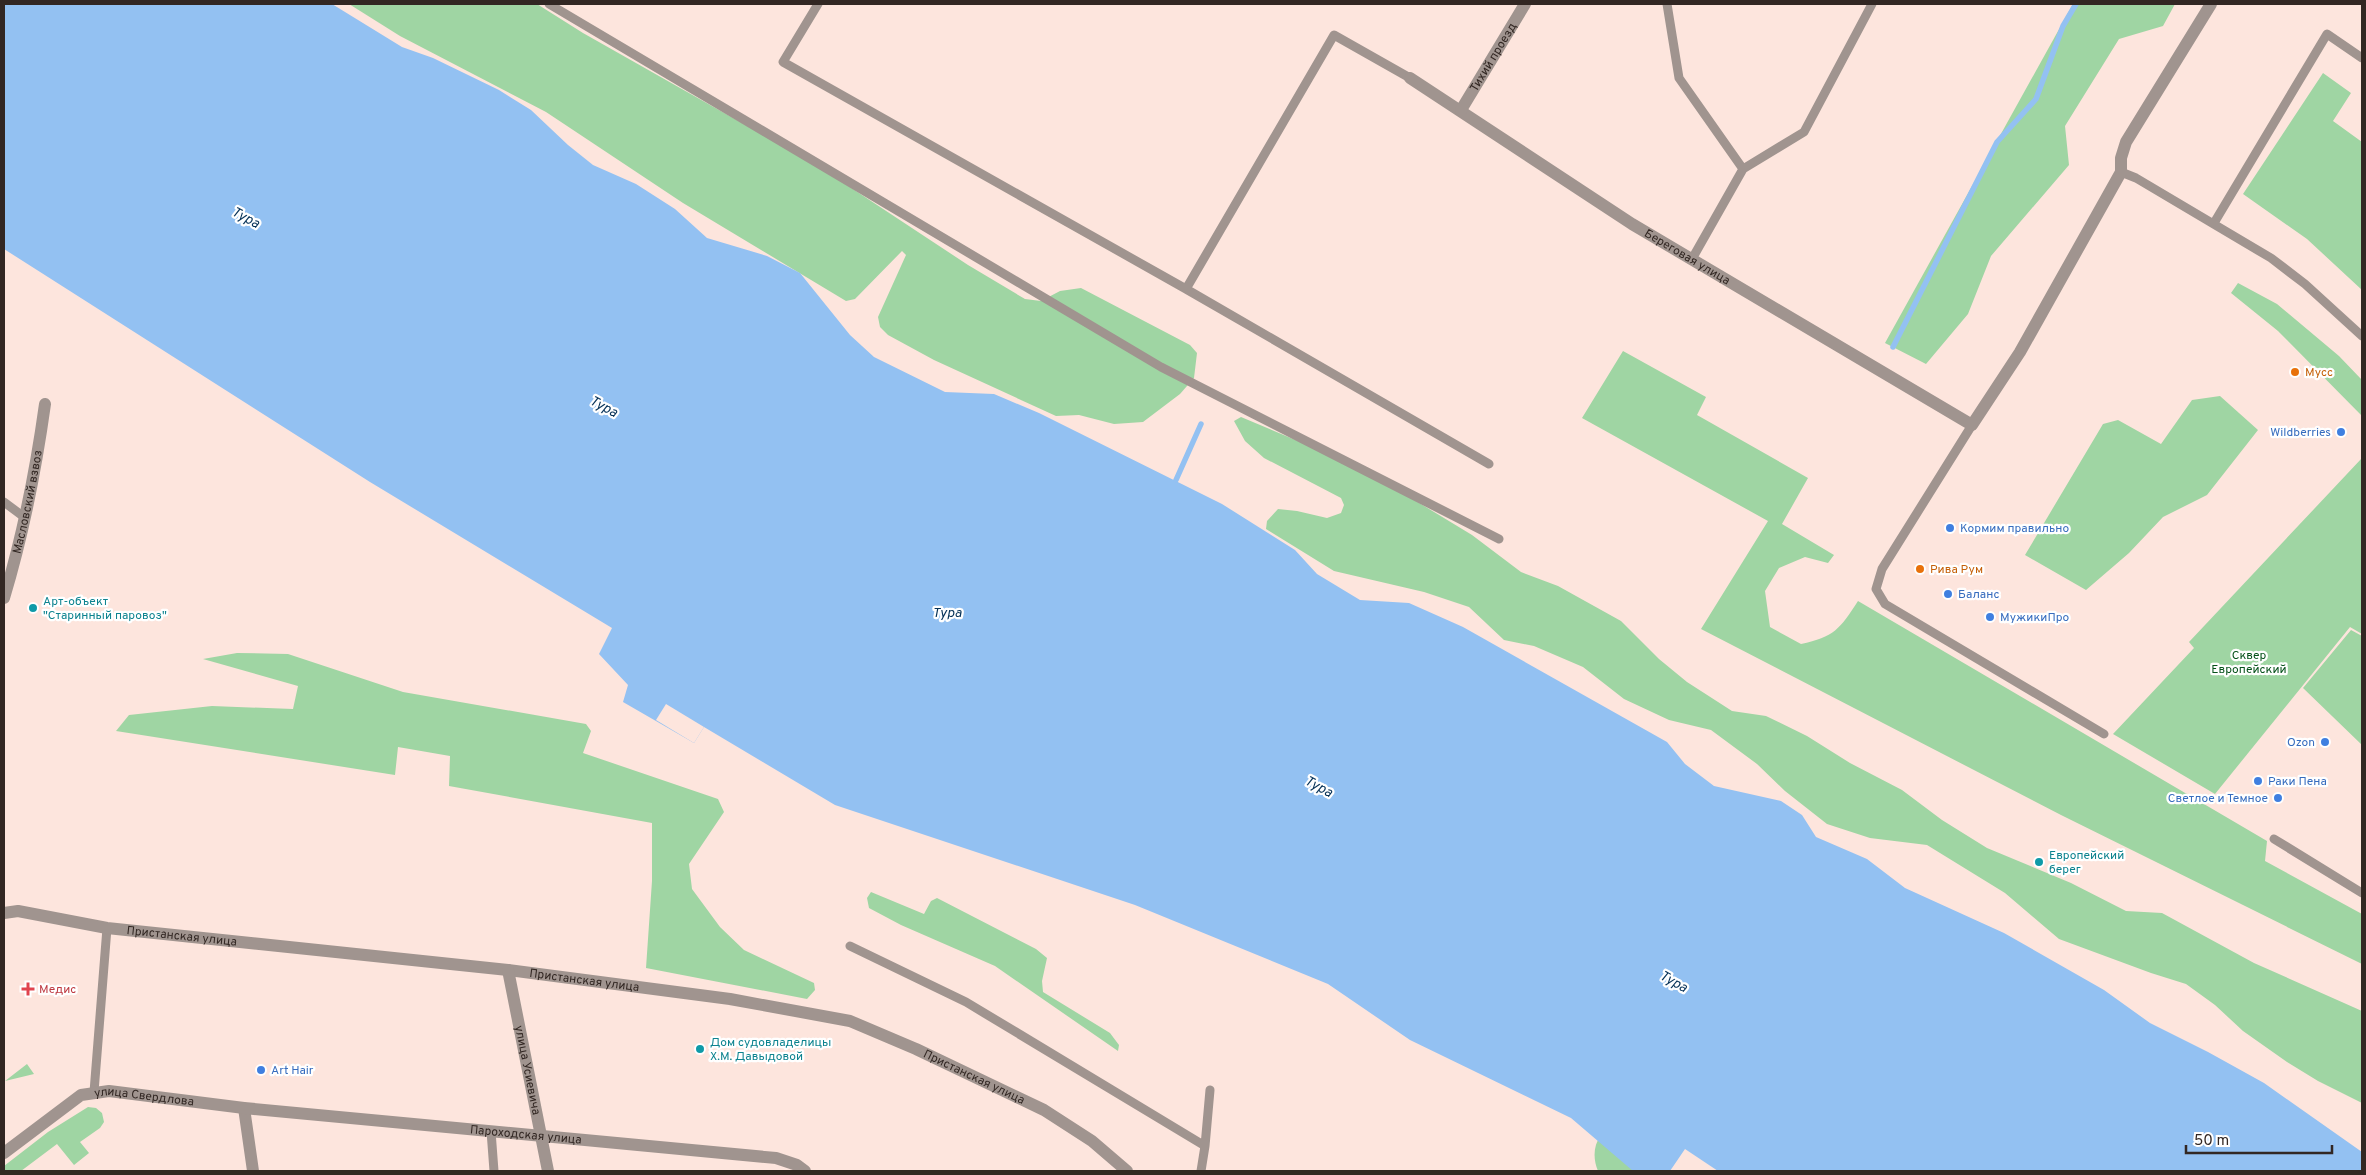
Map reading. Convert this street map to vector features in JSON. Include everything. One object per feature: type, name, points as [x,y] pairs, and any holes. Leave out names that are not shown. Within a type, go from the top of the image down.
[{"type":"street","name":"Тихий проезд","points":[[1461,110],[1526,4]]},
{"type":"street","points":[[1972,425],[2020,352],[2121,172],[2121,158],[2126,142],[2211,4]]},
{"type":"street","name":"Береговая улица","points":[[1410,78],[1632,224],[1972,425]]},
{"type":"street","name":"Масловский взвоз","points":[[4,598],[14,564],[38,452],[45,404]]},
{"type":"street","name":"Пристанская улица","points":[[4,913],[18,911],[107,928],[508,970],[730,999],[850,1022],[916,1049],[1044,1110],[1092,1141],[1127,1171]]},
{"type":"street","name":"улица Усиевича","points":[[508,970],[548,1171]]},
{"type":"street","name":"улица Свердлова","points":[[4,1153],[81,1095],[94,1092],[109,1091],[244,1108]]},
{"type":"street","points":[[244,1108],[253,1171]]},
{"type":"street","name":"Пароходская улица","points":[[244,1108],[776,1158],[797,1165],[805,1171]]},
{"type":"lane","points":[[549,4],[1161,367],[1499,539]]},
{"type":"lane","points":[[818,4],[783,62],[1186,289],[1489,464]]},
{"type":"lane","points":[[1667,4],[1679,78],[1743,169]]},
{"type":"lane","points":[[1692,259],[1743,169],[1804,132],[1872,4]]},
{"type":"lane","points":[[2214,223],[2327,34],[2362,58]]},
{"type":"lane","points":[[1186,289],[1334,35],[1410,78]]},
{"type":"lane","points":[[2121,172],[2136,178],[2271,258],[2305,284],[2362,336]]},
{"type":"lane","points":[[1972,425],[1882,569],[1876,589],[1885,604],[2104,734]]},
{"type":"lane","points":[[4,502],[24,517]]},
{"type":"lane","points":[[2274,840],[2362,893]]},
{"type":"lane","points":[[94,1092],[107,928]]},
{"type":"lane","points":[[850,946],[966,1002],[1205,1146]]},
{"type":"lane","points":[[1201,1171],[1210,1090]]},
{"type":"lane","points":[[491,1131],[494,1171]]},
{"type":"green space","points":[[349,4],[537,4],[583,33],[818,166],[968,265],[1025,299],[1041,301],[1060,291],[1081,288],[1190,345],[1197,353],[1194,378],[1180,394],[1143,422],[1114,424],[1079,415],[1056,416],[934,360],[888,335],[880,327],[878,317],[906,255],[902,251],[855,299],[846,301],[683,203],[546,112],[400,36]]},
{"type":"green space","points":[[2073,4],[2175,4],[2163,26],[2119,39],[2065,126],[2069,165],[1991,256],[1968,314],[1926,364],[1885,343]]},
{"type":"green space","points":[[2323,73],[2351,93],[2333,121],[2362,142],[2362,290],[2307,239],[2243,194]]},
{"type":"green space","points":[[2238,283],[2277,304],[2339,356],[2362,380],[2362,416],[2278,331],[2231,293]]},
{"type":"green space","points":[[1623,351],[1706,397],[1697,415],[1808,478],[1782,524],[1834,555],[1828,563],[1805,557],[1779,568],[1765,591],[1770,627],[1801,644],[1812,641],[1829,635],[1841,625],[1858,601],[2267,841],[2265,861],[2362,914],[2362,964],[2061,815],[1701,629],[1768,521],[1582,418]]},
{"type":"green space","points":[[2220,396],[2258,430],[2207,495],[2163,517],[2129,553],[2086,590],[2025,555],[2103,424],[2118,420],[2161,444],[2192,400]]},
{"type":"green space","points":[[1241,417],[1305,444],[1411,498],[1472,535],[1521,572],[1558,586],[1621,621],[1659,659],[1687,682],[1732,711],[1766,716],[1807,736],[1850,763],[1902,790],[1942,820],[1987,848],[2071,883],[2126,911],[2162,913],[2254,963],[2362,1011],[2362,1103],[2318,1081],[2287,1062],[2243,1031],[2215,1005],[2186,984],[2059,939],[2005,893],[1927,845],[1870,838],[1827,824],[1785,791],[1757,764],[1711,730],[1669,720],[1624,699],[1583,667],[1534,646],[1504,640],[1469,607],[1424,592],[1334,571],[1266,529],[1267,521],[1278,509],[1327,518],[1341,513],[1344,505],[1341,498],[1264,458],[1245,441],[1234,421]]},
{"type":"green space","name":"Сквер Европейский","points":[[2362,458],[2362,634],[2350,627],[2215,794],[2113,734],[2194,648],[2189,642]]},
{"type":"green space","points":[[2351,630],[2362,636],[2362,745],[2303,688]]},
{"type":"green space","points":[[237,653],[288,654],[403,692],[586,724],[591,731],[583,753],[718,799],[724,812],[689,864],[692,889],[720,927],[744,950],[814,983],[815,990],[807,999],[646,968],[652,881],[652,823],[449,786],[450,756],[398,747],[395,775],[116,731],[129,715],[212,706],[293,709],[298,686],[203,659]]},
{"type":"green space","points":[[871,892],[924,914],[931,901],[937,898],[1036,949],[1047,958],[1042,981],[1043,992],[1110,1033],[1119,1045],[1118,1051],[995,966],[901,925],[869,908],[867,898]]},
{"type":"green space","points":[[27,1064],[34,1074],[5,1081]]},
{"type":"green space","points":[[88,1107],[96,1108],[102,1113],[104,1122],[100,1128],[80,1142],[89,1153],[74,1165],[57,1144],[21,1171],[4,1171],[4,1166],[48,1132]]},
{"type":"green space","points":[[1601,1135],[1665,1171],[1598,1171],[1595,1153],[1596,1144]]},
{"type":"water","name":"Тура","points":[[4,4],[332,4],[402,47],[433,58],[499,90],[531,110],[568,145],[593,165],[636,184],[675,209],[707,238],[767,256],[800,273],[850,335],[874,357],[945,392],[994,394],[1039,413],[1222,504],[1295,550],[1317,574],[1360,600],[1409,603],[1463,627],[1667,742],[1685,764],[1714,786],[1781,801],[1802,815],[1816,837],[1867,859],[1905,888],[2004,933],[2104,990],[2150,1023],[2264,1083],[2362,1152],[2362,1171],[1718,1171],[1685,1149],[1670,1171],[1633,1171],[1571,1118],[1410,1040],[1328,984],[1135,905],[835,805],[704,727],[694,743],[623,702],[628,685],[599,654],[612,628],[370,482],[4,249]]},
{"type":"pier","points":[[666,704],[704,727],[694,743],[656,720]]},
{"type":"waterway","points":[[1893,347],[1997,142],[2036,99],[2063,26],[2076,4]]},
{"type":"waterway","points":[[1176,480],[1201,424]]},
{"type":"place","name":"Мусс","points":[[2295,372]]},
{"type":"place","name":"Wildberries","points":[[2341,432]]},
{"type":"place","name":"Кормим правильно","points":[[1950,528]]},
{"type":"place","name":"Рива Рум","points":[[1920,569]]},
{"type":"place","name":"Баланс","points":[[1948,594]]},
{"type":"place","name":"Арт-объект \"Старинный паровоз\"","points":[[33,608]]},
{"type":"place","name":"МужикиПро","points":[[1990,617]]},
{"type":"place","name":"Ozon","points":[[2325,742]]},
{"type":"place","name":"Раки Пена","points":[[2258,781]]},
{"type":"place","name":"Светлое и Темное","points":[[2278,798]]},
{"type":"place","name":"Европейский берег","points":[[2039,862]]},
{"type":"place","name":"Медис","points":[[28,989]]},
{"type":"place","name":"Дом судовладелицы Х.М. Давыдовой","points":[[700,1049]]},
{"type":"place","name":"Art Hair","points":[[261,1070]]}]
